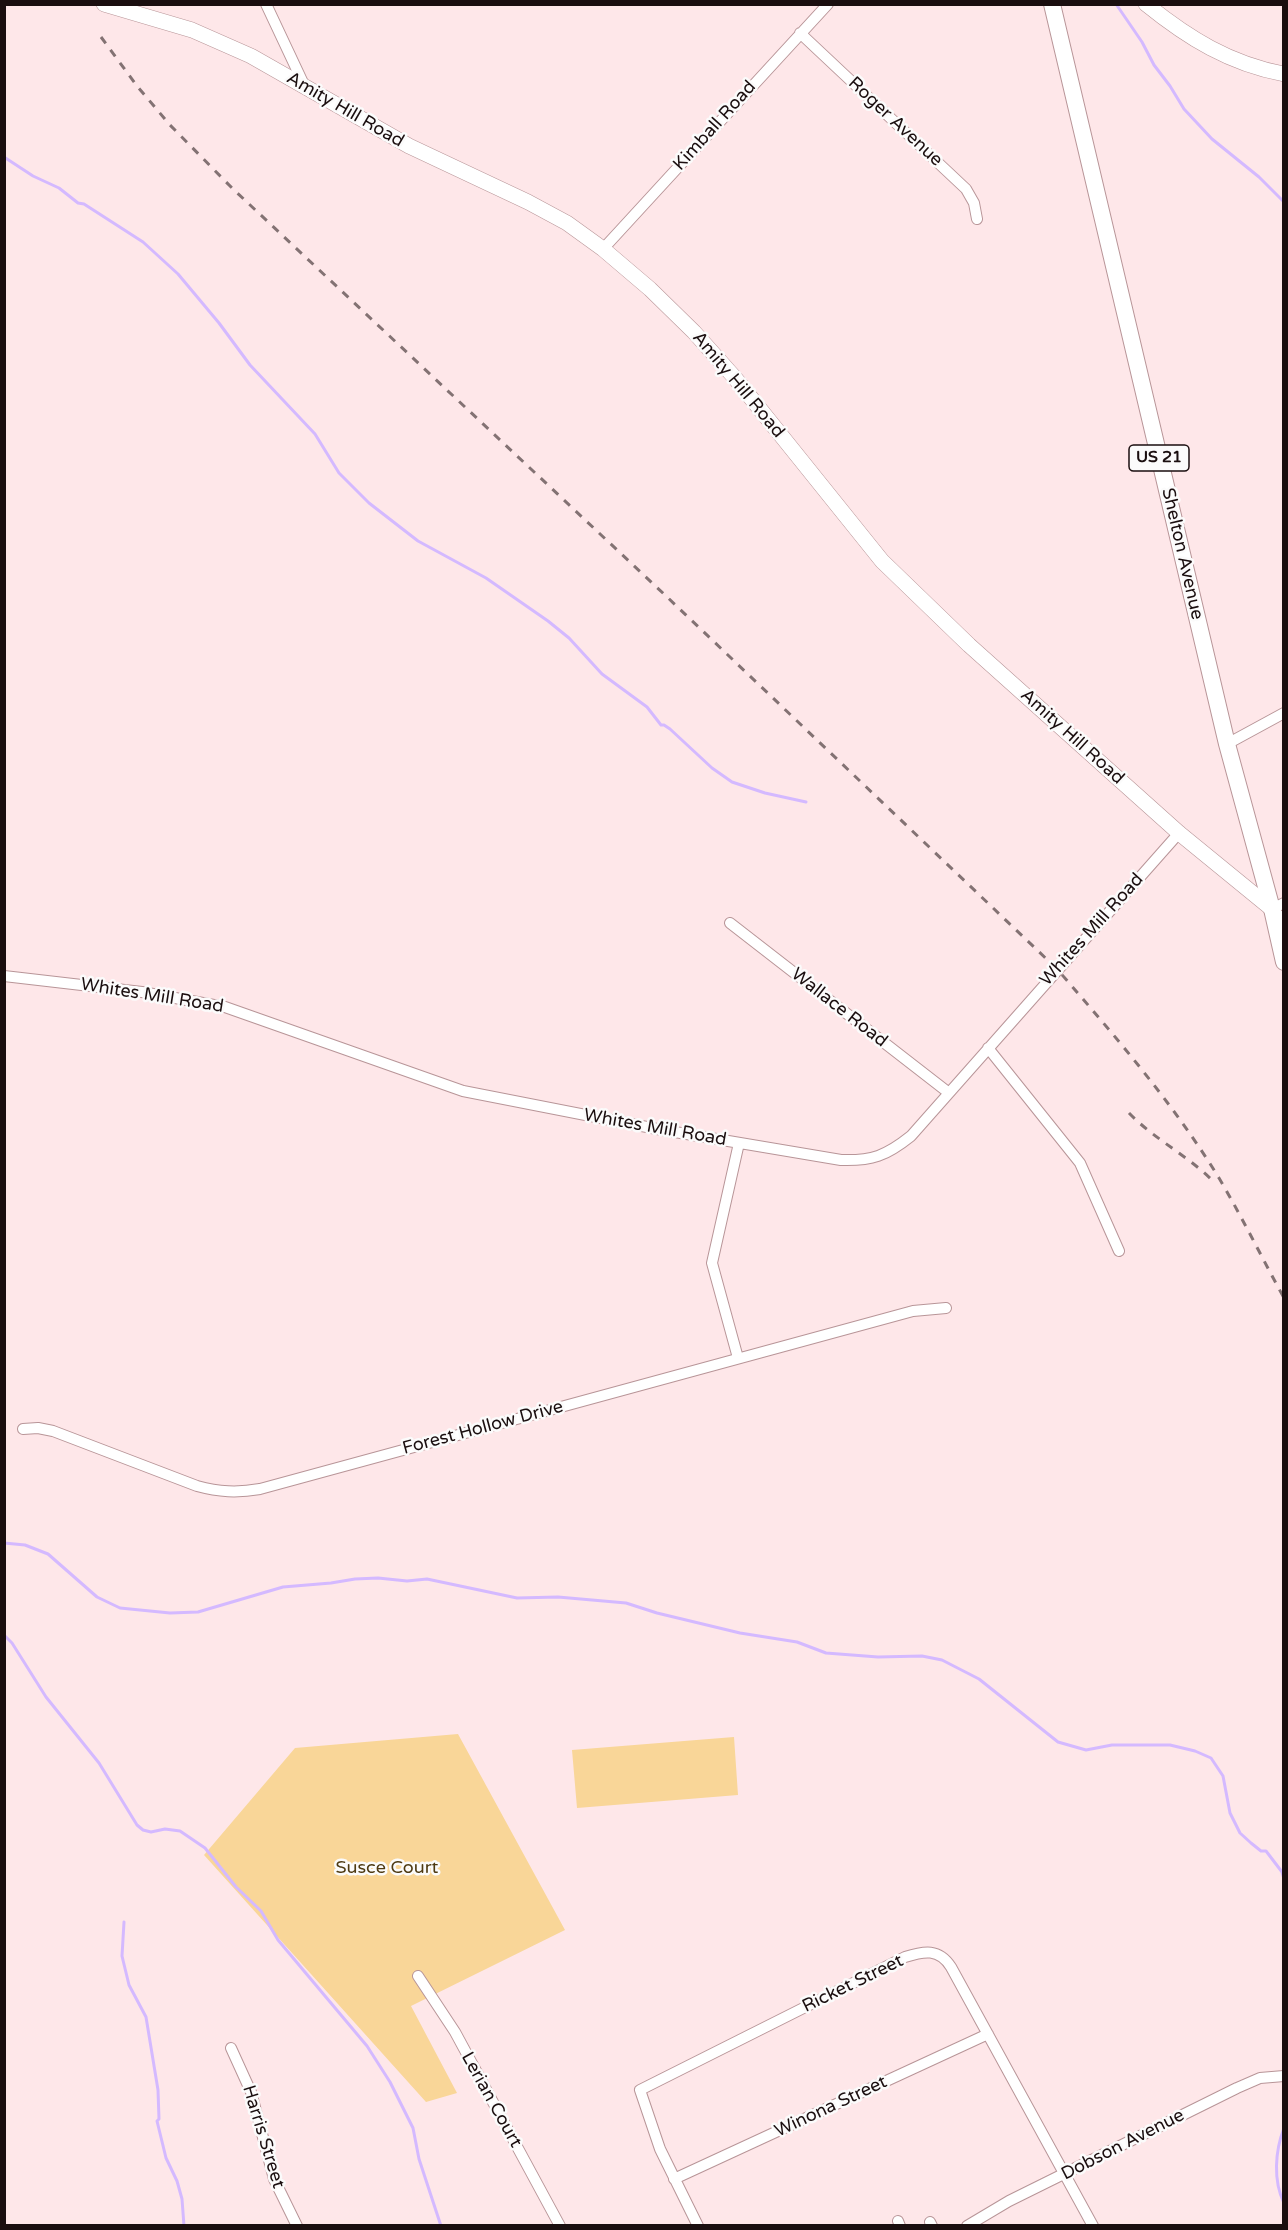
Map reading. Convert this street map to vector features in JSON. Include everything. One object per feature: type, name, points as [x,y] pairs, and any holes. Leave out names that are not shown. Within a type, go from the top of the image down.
[{"type":"main road","name":"Shelton Avenue","points":[[1052,4],[1227,744],[1280,911],[1284,962]]},
{"type":"street","name":"Amity Hill Road","points":[[104,4],[218,41],[250,56],[409,147],[528,202],[567,224],[603,249],[672,310],[735,378],[882,561],[969,645],[1179,833],[1280,911]]},
{"type":"street","points":[[266,4],[305,88]]},
{"type":"street","name":"Kimball Road","points":[[603,249],[828,4]]},
{"type":"street","points":[[1146,4],[1181,32],[1212,51],[1265,70],[1284,74]]},
{"type":"street","name":"Roger Avenue","points":[[800,33],[966,189],[974,203],[977,219]]},
{"type":"street","points":[[1227,744],[1284,713]]},
{"type":"street","name":"Whites Mill Road","points":[[4,976],[142,992],[225,1007],[463,1091],[738,1143],[841,1160],[867,1161],[891,1152],[908,1138],[1179,833]]},
{"type":"street","name":"Wallace Road","points":[[730,923],[949,1093]]},
{"type":"street","points":[[988,1048],[1080,1163],[1119,1251]]},
{"type":"street","points":[[738,1143],[712,1263],[738,1358]]},
{"type":"street","name":"Forest Hollow Drive","points":[[23,1429],[38,1428],[53,1431],[197,1486],[217,1491],[238,1492],[260,1489],[913,1311],[946,1308]]},
{"type":"street","name":"Ricket Street","points":[[674,2180],[652,2130],[640,2090],[905,1957],[927,1952],[945,1958],[1093,2226]]},
{"type":"street","name":"Lerian Court","points":[[418,1976],[455,2032],[560,2226]]},
{"type":"street","name":"Winona Street","points":[[674,2180],[988,2034]]},
{"type":"street","name":"Harris Street","points":[[231,2048],[251,2092],[274,2179],[297,2226]]},
{"type":"street","name":"Dobson Avenue","points":[[967,2226],[1009,2201],[1237,2088],[1260,2078],[1284,2076]]},
{"type":"street","points":[[674,2180],[698,2226]]},
{"type":"green space","name":"Susce Court","points":[[458,1734],[565,1930],[411,2006],[457,2093],[426,2102],[204,1855],[295,1748]]},
{"type":"green space","points":[[734,1737],[738,1795],[577,1808],[572,1750]]},
{"type":"waterway","points":[[1116,4],[1184,109],[1212,139],[1259,177],[1284,202]]},
{"type":"waterway","points":[[4,157],[33,176],[59,188],[78,203],[84,204],[143,242],[178,274],[250,365],[315,434],[339,473],[369,503],[418,541],[486,578],[548,621],[569,638],[602,674],[647,707],[661,725],[670,729],[712,768],[732,782],[765,793],[806,802]]},
{"type":"waterway","points":[[4,1543],[25,1545],[48,1554],[97,1597],[120,1608],[170,1613],[198,1612],[283,1587],[355,1579],[378,1578],[407,1581],[427,1579],[517,1598],[558,1597],[626,1603],[740,1633],[797,1642],[826,1653],[878,1657],[922,1656],[942,1660],[979,1679],[1058,1742],[1086,1750],[1112,1745],[1170,1745],[1195,1751],[1211,1758],[1223,1776],[1230,1813],[1240,1833],[1261,1851],[1266,1851],[1282,1872],[1284,1879]]},
{"type":"waterway","points":[[4,1635],[12,1643],[46,1697],[99,1763],[137,1825],[151,1832],[165,1829],[180,1831],[205,1848],[236,1887],[261,1911],[278,1940],[367,2046],[390,2082],[413,2128],[419,2159],[441,2226]]},
{"type":"waterway","points":[[124,1922],[122,1956],[129,1985],[146,2017],[158,2090],[159,2119],[157,2121],[166,2158],[177,2181],[182,2199],[184,2226]]},
{"type":"waterway","points":[[1284,2128],[1276,2166],[1278,2185],[1284,2203]]},
{"type":"railway","points":[[101,37],[137,86],[170,125],[232,188],[665,595],[1057,969],[1142,1070],[1201,1150],[1219,1178],[1284,1298]]},
{"type":"railway","points":[[1129,1113],[1213,1181]]}]
